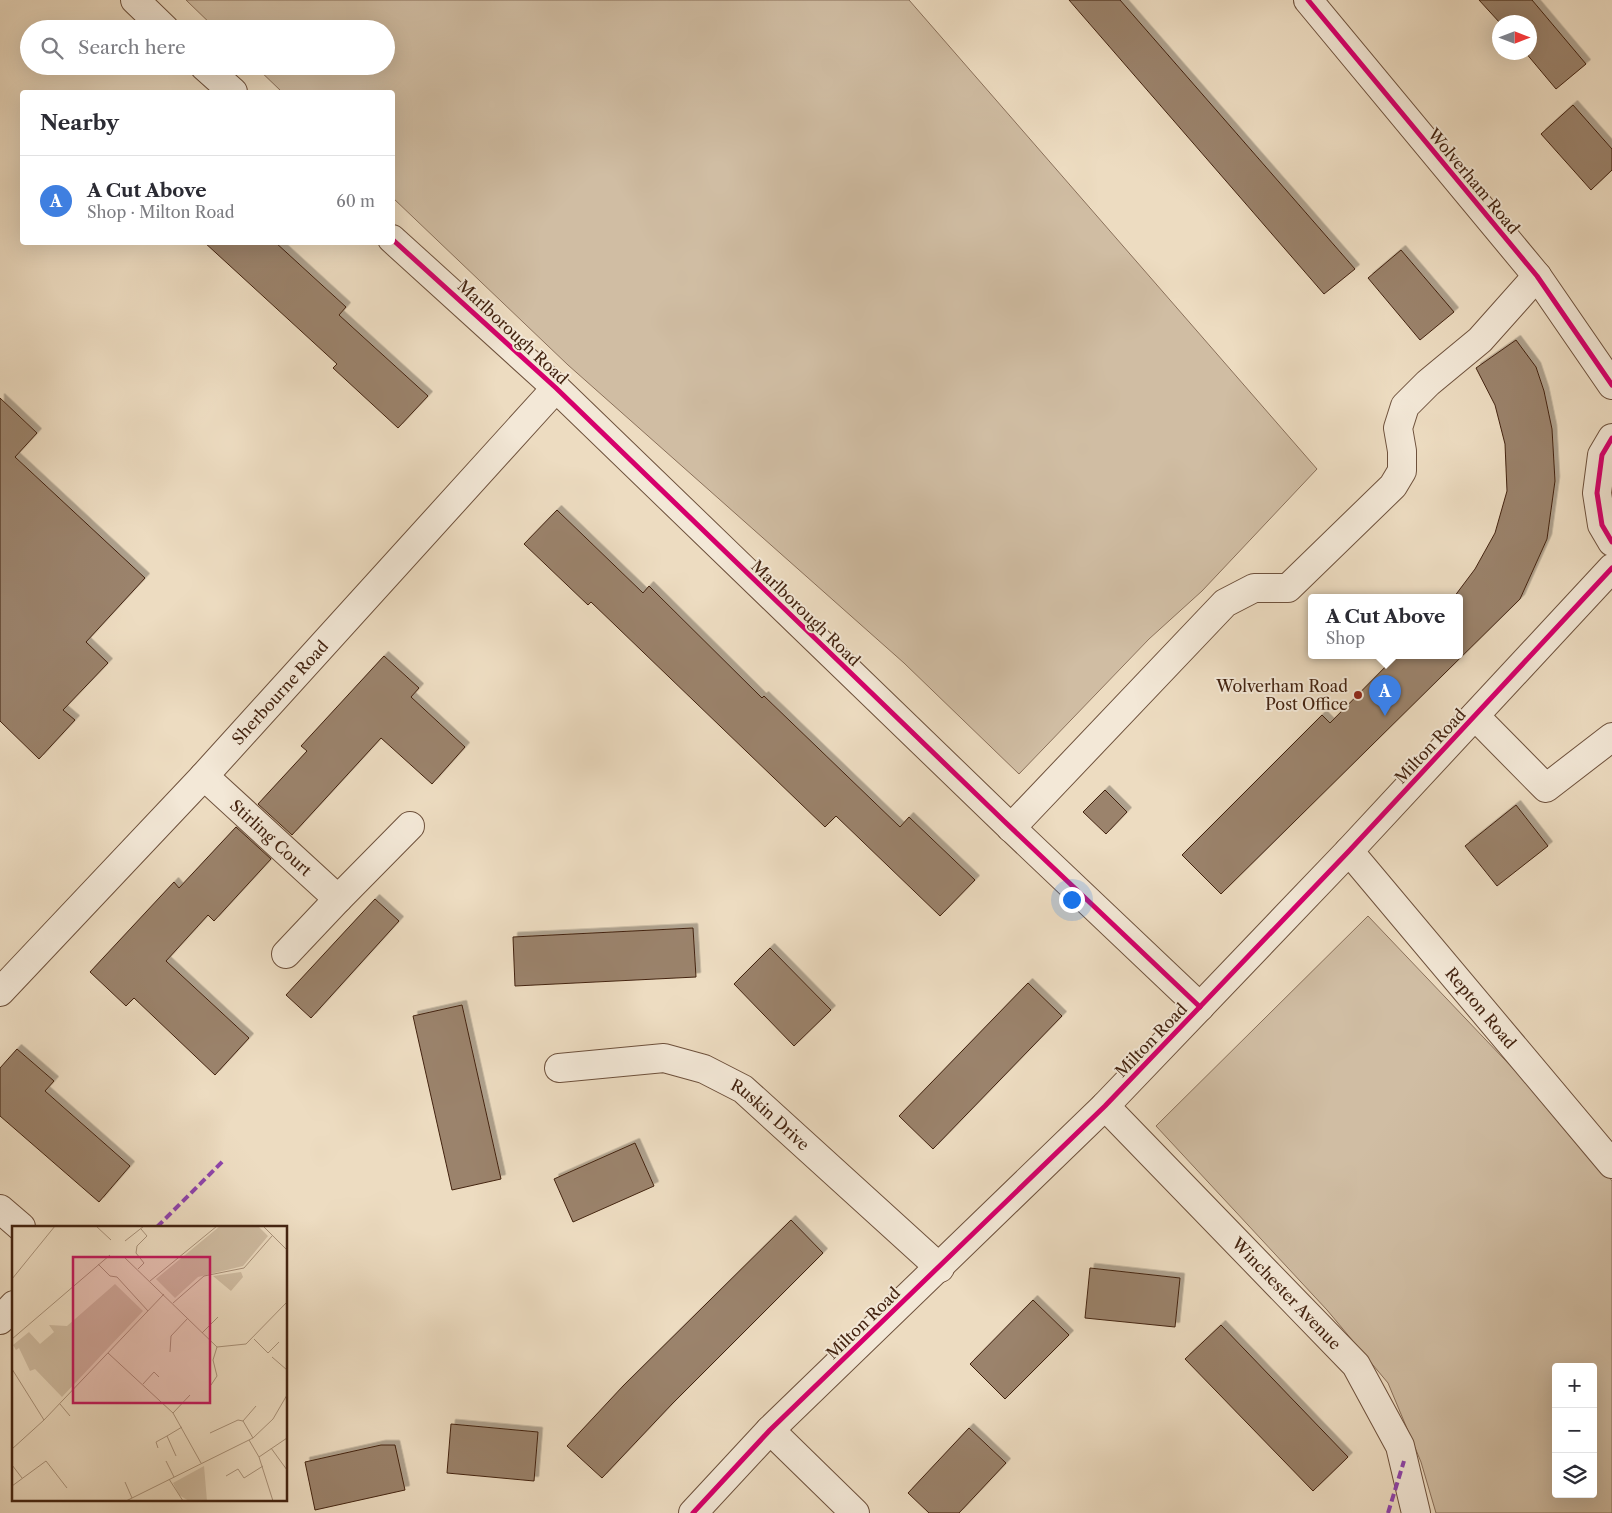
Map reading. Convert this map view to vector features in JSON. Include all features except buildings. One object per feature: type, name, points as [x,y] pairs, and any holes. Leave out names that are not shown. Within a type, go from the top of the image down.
[{"type":"street","points":[[135,0],[156,20]]},
{"type":"street","name":"Wolverham Road","points":[[1308,0],[1537,276],[1612,385]]},
{"type":"street","points":[[214,75],[231,90]]},
{"type":"street","name":"Marlborough Road","points":[[395,242],[556,388],[1011,828],[1200,1007]]},
{"type":"street","points":[[1011,828],[1225,604],[1254,588],[1288,588],[1394,486],[1402,471],[1402,451],[1398,428],[1405,406],[1428,383],[1480,340],[1537,276]]},
{"type":"street","name":"Sherbourne Road","points":[[0,992],[204,776],[556,388]]},
{"type":"street","points":[[1612,438],[1602,455],[1597,493],[1602,525],[1612,542]]},
{"type":"street","name":"Milton Road","points":[[692,1513],[770,1430],[940,1268],[1105,1106],[1349,851],[1612,568]]},
{"type":"street","points":[[1474,716],[1546,788],[1612,737]]},
{"type":"street","name":"Stirling Court","points":[[204,776],[338,899]]},
{"type":"street","points":[[286,954],[410,826]]},
{"type":"street","name":"Repton Road","points":[[1349,851],[1612,1164]]},
{"type":"street","name":"Ruskin Drive","points":[[559,1068],[664,1058],[704,1069],[743,1089],[940,1268]]},
{"type":"street","name":"Winchester Avenue","points":[[1105,1106],[1356,1365],[1400,1446],[1416,1513]]},
{"type":"street","points":[[0,1209],[20,1226]]},
{"type":"street","points":[[0,1320],[12,1307]]},
{"type":"street","points":[[770,1430],[855,1513]]},
{"type":"shaded area","points":[[186,0],[909,0],[1317,469],[1202,591],[1149,639],[1019,774],[904,663],[568,365],[395,200],[395,90],[280,90],[264,75],[395,75],[395,20],[207,20]]},
{"type":"shaded area","points":[[1368,916],[1582,1141],[1612,1181],[1612,1513],[1436,1513],[1421,1462],[1388,1383],[1327,1310],[1156,1126]]},
{"type":"marked path","points":[[158,1226],[223,1161]]},
{"type":"marked path","points":[[1388,1513],[1404,1461]]},
{"type":"cycle path","points":[[1308,0],[1537,276],[1612,385]]},
{"type":"cycle path","points":[[395,242],[556,388],[1004,821],[1200,1007]]},
{"type":"cycle path","points":[[1612,438],[1602,455],[1597,493],[1602,525],[1612,542]]},
{"type":"cycle path","points":[[693,1513],[770,1430],[1105,1106],[1349,851],[1612,568]]},
{"type":"place","name":"Wolverham Road Post Office","points":[[1358,695]]},
{"type":"place","name":"A Cut Above","points":[[1385,716]]}]
